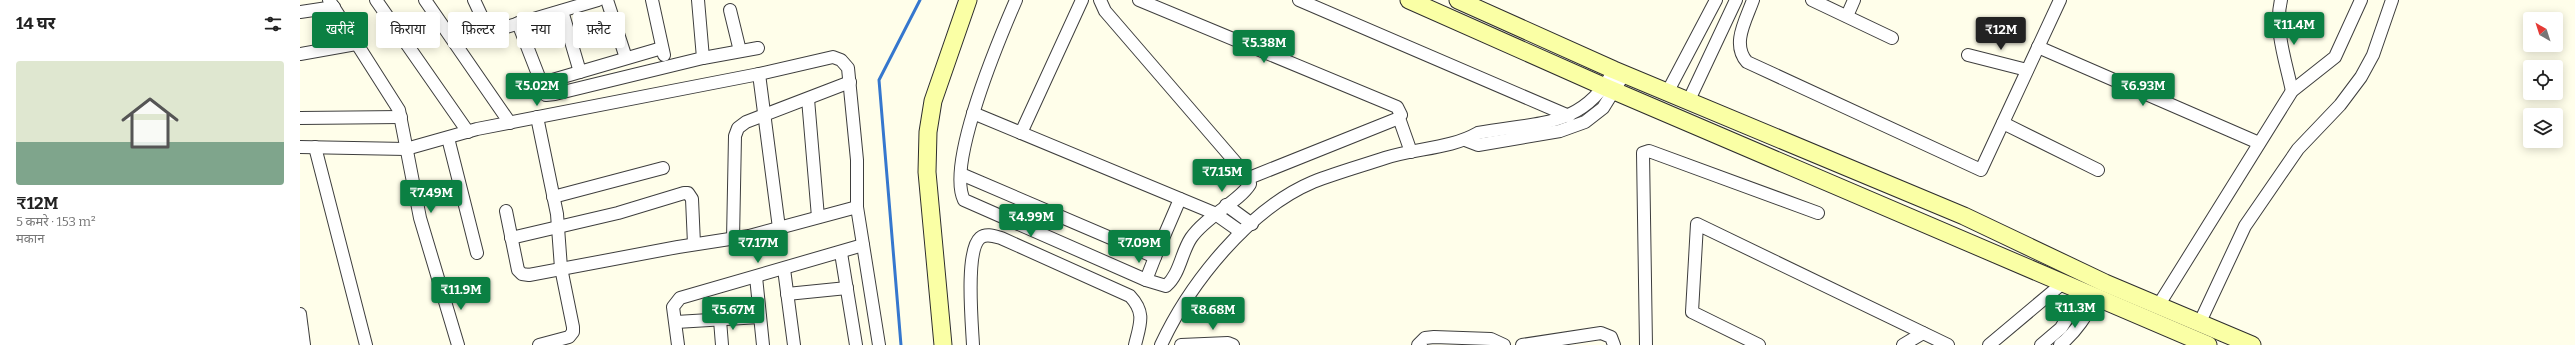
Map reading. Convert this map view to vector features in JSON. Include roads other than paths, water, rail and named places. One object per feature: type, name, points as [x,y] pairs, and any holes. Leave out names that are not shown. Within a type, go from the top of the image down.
[{"type":"street","points":[[376,0],[468,132]]},
{"type":"street","points":[[426,0],[510,123]]},
{"type":"street","points":[[474,0],[489,32],[517,23]]},
{"type":"street","points":[[558,12],[598,0]]},
{"type":"street","points":[[607,0],[626,58]]},
{"type":"street","points":[[652,0],[666,66]]},
{"type":"street","points":[[698,0],[703,58]]},
{"type":"street","points":[[943,345],[927,172],[928,132],[934,101],[968,0]]},
{"type":"street","points":[[1016,0],[997,43],[973,113],[961,174],[961,194],[970,204],[1146,280],[1166,286],[1170,282],[1191,238],[1214,213],[1248,187],[1250,184],[1249,178],[1104,11],[1100,0]]},
{"type":"street","points":[[1021,133],[1082,0]]},
{"type":"street","points":[[1139,0],[1397,107],[1401,115],[1399,118],[1411,152]]},
{"type":"street","points":[[1299,0],[1569,116]]},
{"type":"street","points":[[1409,0],[1610,89],[2208,345]]},
{"type":"street","points":[[1458,0],[1619,72],[1668,91],[1964,216],[2158,306],[2200,322],[2252,345]]},
{"type":"street","points":[[1668,91],[1716,0]]},
{"type":"street","points":[[1689,100],[1736,0]]},
{"type":"street","points":[[1753,0],[1738,41],[1739,54],[1746,62],[1981,170],[2060,0]]},
{"type":"street","points":[[1812,0],[1892,38]]},
{"type":"street","points":[[1847,16],[1854,0]]},
{"type":"street","points":[[2281,0],[2278,11],[2282,45],[2292,91]]},
{"type":"street","points":[[2158,306],[2292,91],[2336,57],[2361,0]]},
{"type":"street","points":[[2200,322],[2244,226],[2298,149],[2340,105],[2361,77],[2373,55],[2392,0]]},
{"type":"street","points":[[300,12],[331,4]]},
{"type":"street","points":[[730,10],[740,51]]},
{"type":"street","points":[[562,11],[580,72]]},
{"type":"street","points":[[2038,47],[2259,143]]},
{"type":"street","points":[[300,54],[334,48]]},
{"type":"street","points":[[359,48],[396,104],[401,117],[420,218],[458,345]]},
{"type":"street","points":[[528,48],[546,95],[550,114]]},
{"type":"street","points":[[525,88],[662,48]]},
{"type":"street","points":[[546,95],[666,66],[758,48]]},
{"type":"street","points":[[1968,55],[2027,70]]},
{"type":"street","points":[[300,147],[406,149],[468,132],[550,114],[759,74],[833,57],[841,60],[848,68],[857,160],[857,206],[879,345]]},
{"type":"street","points":[[1465,140],[1478,145],[1573,128],[1603,108],[1610,89],[1619,72]]},
{"type":"street","points":[[759,74],[766,114],[779,228]]},
{"type":"street","points":[[733,239],[735,136],[738,128],[746,122],[850,82]]},
{"type":"street","points":[[1161,345],[1177,312],[1242,232],[1286,197],[1312,183],[1387,157],[1465,140],[1478,133],[1569,116],[1588,106],[1610,89]]},
{"type":"street","points":[[808,99],[818,217]]},
{"type":"street","points":[[973,113],[1214,213],[1242,232]]},
{"type":"street","points":[[300,118],[401,117]]},
{"type":"street","points":[[537,117],[553,197],[561,268],[573,332],[569,337],[539,345]]},
{"type":"street","points":[[1249,178],[1399,118]]},
{"type":"street","points":[[2003,124],[2098,170]]},
{"type":"street","points":[[448,138],[477,253]]},
{"type":"street","points":[[315,147],[366,345]]},
{"type":"street","points":[[1646,345],[1643,153],[1649,151],[1818,213]]},
{"type":"street","points":[[553,197],[663,168]]},
{"type":"street","points":[[961,174],[1155,257]]},
{"type":"street","points":[[511,238],[618,213],[684,192],[688,193],[692,199],[694,244]]},
{"type":"street","points":[[1146,280],[1180,199]]},
{"type":"street","points":[[1226,205],[1252,224]]},
{"type":"street","points":[[506,211],[519,273],[529,275],[694,244],[733,239],[779,228],[857,206]]},
{"type":"street","points":[[1759,345],[1692,312],[1697,224],[1948,345]]},
{"type":"street","points":[[973,345],[970,293],[973,254],[976,243],[981,237],[989,235],[1008,241],[1130,296],[1137,304],[1142,316],[1135,345]]},
{"type":"street","points":[[678,345],[673,307],[680,298],[841,253],[863,245]]},
{"type":"street","points":[[841,253],[856,345]]},
{"type":"street","points":[[784,269],[794,345]]},
{"type":"street","points":[[756,277],[763,345]]},
{"type":"street","points":[[1989,345],[2064,283]]},
{"type":"street","points":[[787,294],[847,288]]},
{"type":"street","points":[[2041,345],[2060,328],[2090,295]]},
{"type":"street","points":[[2060,345],[2071,336],[2085,318],[2090,295]]},
{"type":"street","points":[[300,314],[304,345]]},
{"type":"street","points":[[676,322],[760,317]]},
{"type":"street","points":[[720,320],[722,345]]},
{"type":"street","points":[[1522,345],[1601,333],[1611,337],[1614,345]]},
{"type":"street","points":[[1903,345],[1923,333]]},
{"type":"street","points":[[1418,345],[1425,338],[1434,337],[1491,339],[1504,345]]},
{"type":"street","points":[[1181,345],[1228,342],[1233,345]]},
{"type":"waterway","points":[[901,345],[879,80],[920,0]]}]
